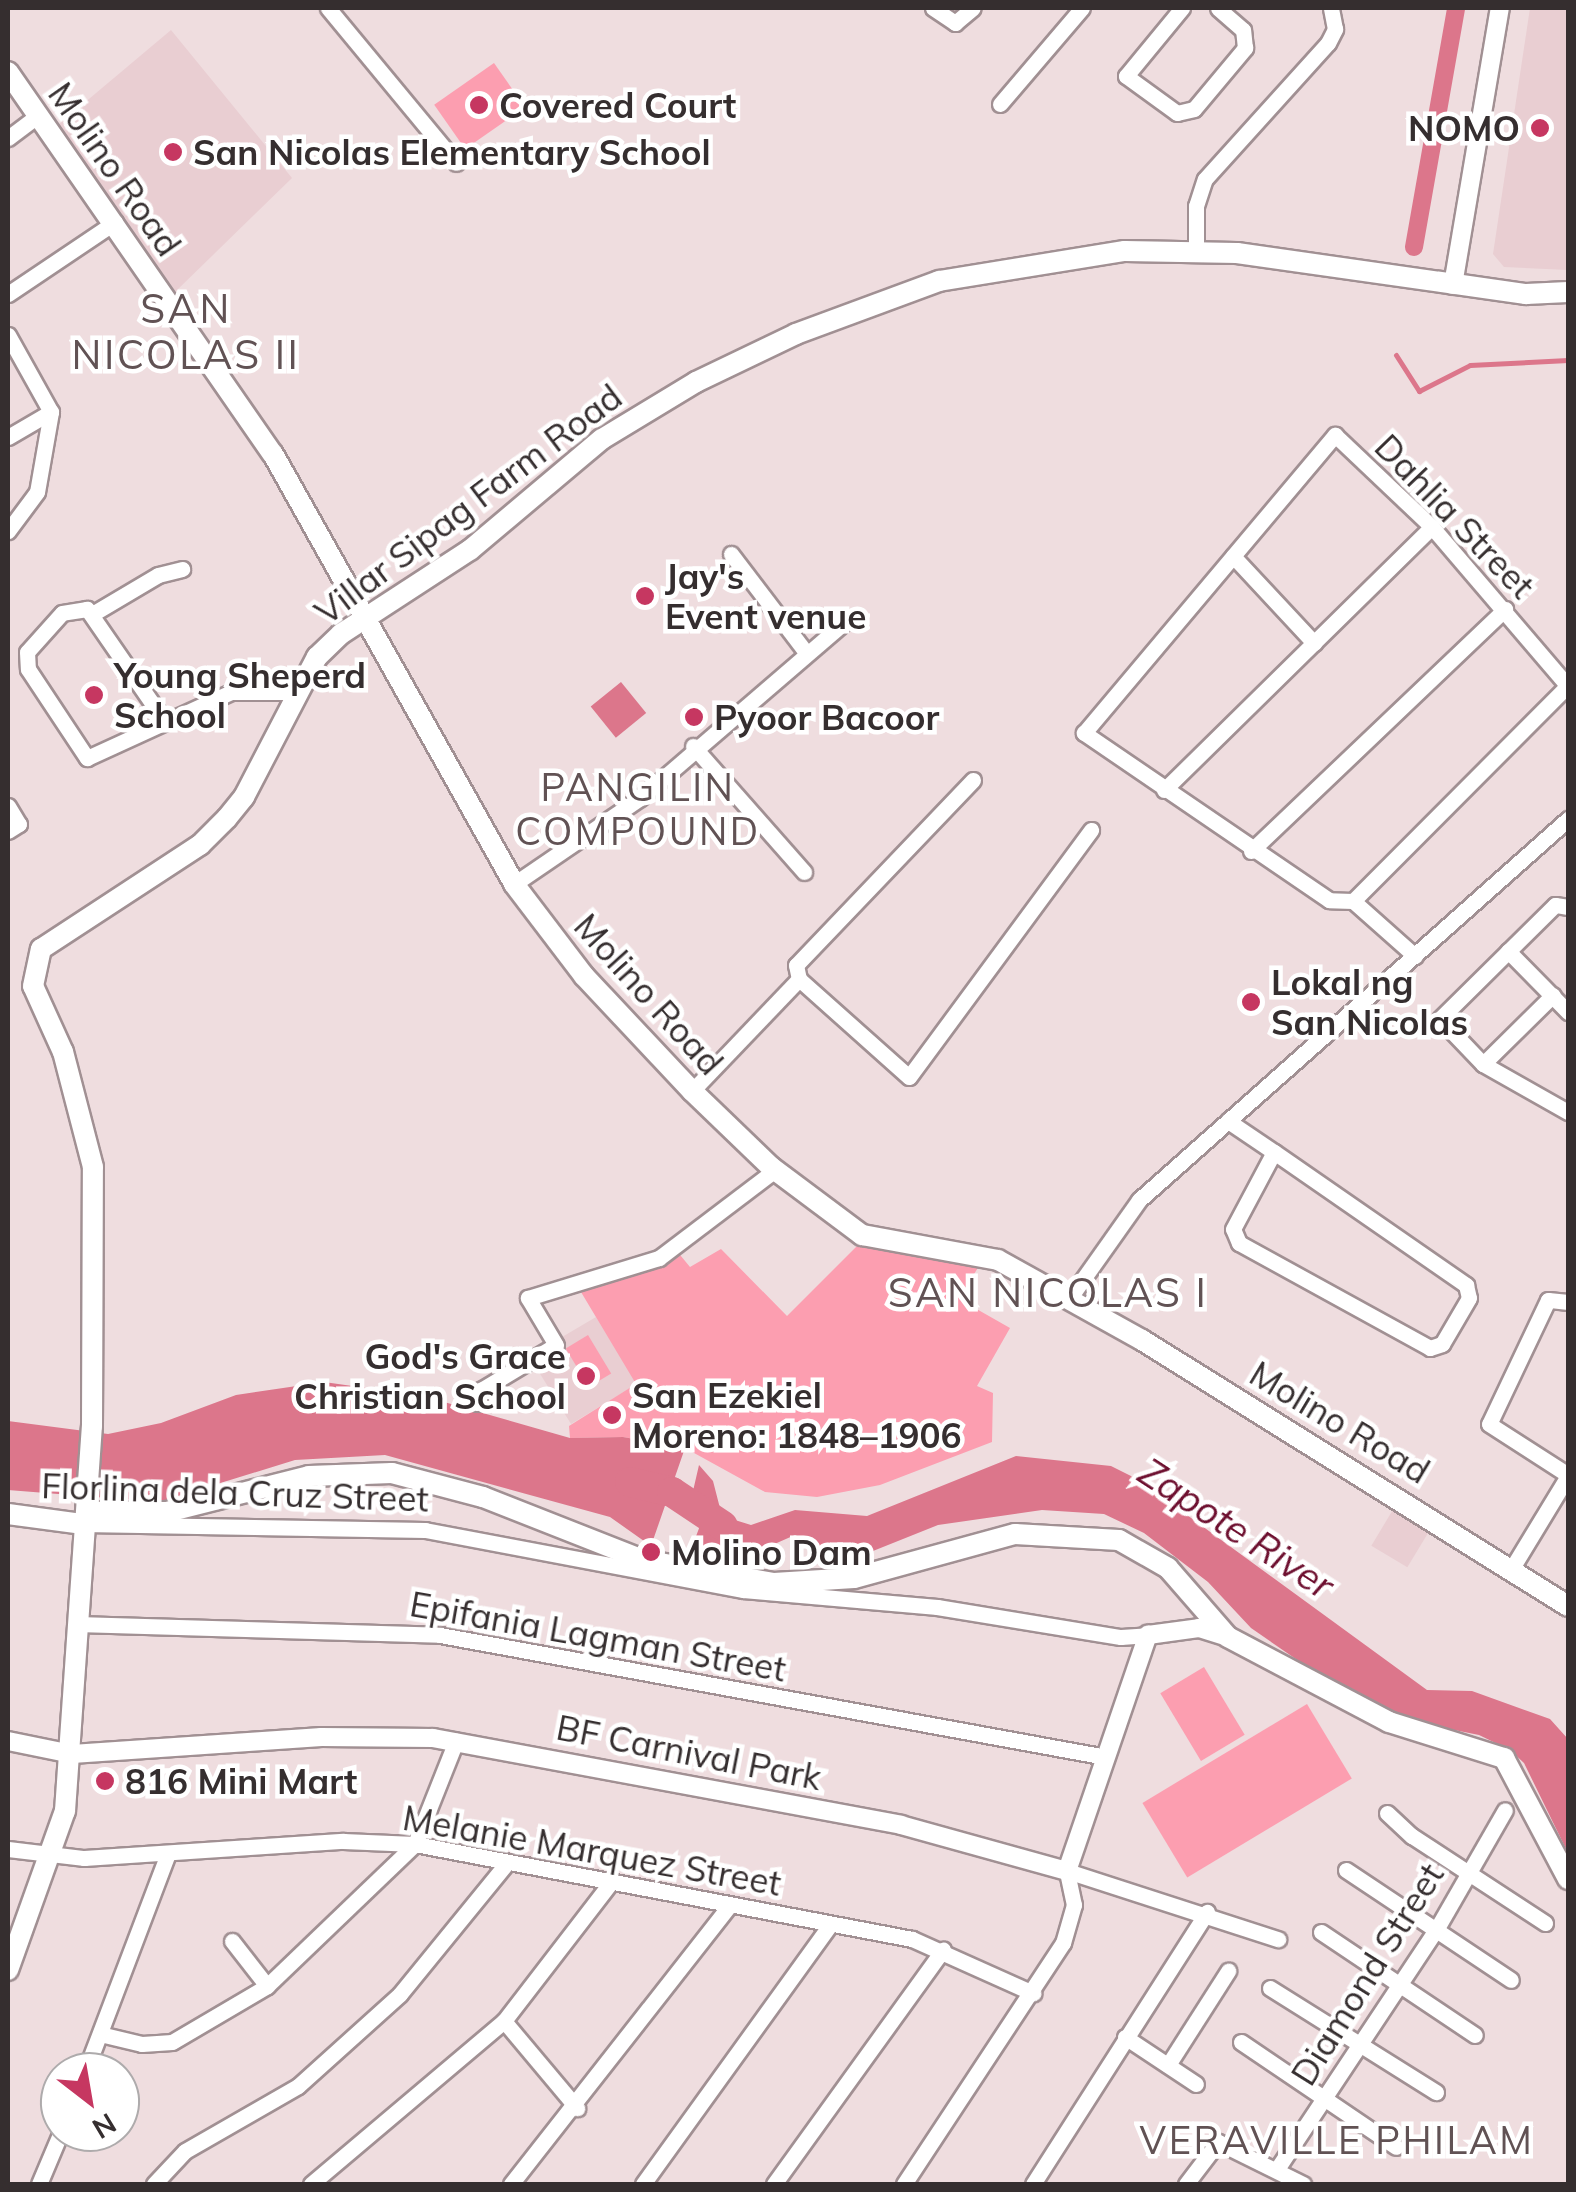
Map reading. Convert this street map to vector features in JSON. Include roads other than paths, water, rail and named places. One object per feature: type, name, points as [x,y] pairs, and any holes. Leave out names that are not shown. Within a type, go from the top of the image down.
[{"type":"main road","name":"Molino Road","points":[[8,72],[273,454],[514,884],[584,976],[692,1091],[775,1170],[862,1235],[982,1254],[1069,1299],[1512,1568],[1568,1606]]},
{"type":"main road","name":"Villar Sipag Farm Road","points":[[8,1970],[51,1858],[72,1754],[76,1624],[92,1426],[93,1167],[63,1052],[33,986],[34,960],[57,935],[200,845],[244,797],[296,692],[318,657],[365,616],[500,528],[602,439],[696,382],[796,334],[939,280],[996,268],[1124,252],[1196,251],[1318,262],[1453,285],[1568,292]]},
{"type":"main road","points":[[86,1511],[167,1512],[292,1479],[367,1470],[424,1480],[522,1510],[643,1560],[774,1583],[854,1578],[998,1537],[1098,1536],[1119,1540],[1168,1568],[1228,1637],[1388,1722],[1504,1758],[1568,1878]]},
{"type":"main road","name":"Florlina dela Cruz Street","points":[[8,1514],[86,1511]]},
{"type":"street","points":[[328,8],[456,163]]},
{"type":"street","points":[[933,8],[955,24],[973,8]]},
{"type":"street","points":[[1000,104],[1082,8]]},
{"type":"street","points":[[1182,8],[1126,76],[1177,113],[1194,110],[1245,48],[1238,24],[1218,8]]},
{"type":"street","points":[[1196,251],[1196,206],[1205,178],[1328,43],[1335,29],[1331,8]]},
{"type":"street","points":[[1453,285],[1500,8]]},
{"type":"street","points":[[8,138],[39,116]]},
{"type":"street","points":[[8,294],[115,222]]},
{"type":"street","points":[[8,335],[51,412],[36,492],[8,532]]},
{"type":"street","points":[[8,437],[51,412]]},
{"type":"street","name":"Dahlia Street","points":[[1233,556],[1335,435],[1432,528],[1568,686]]},
{"type":"street","points":[[1164,790],[1432,528]]},
{"type":"street","points":[[731,554],[805,651]]},
{"type":"street","points":[[1314,644],[1233,556],[1084,733],[1251,852],[1328,900],[1353,901],[1415,956]]},
{"type":"street","points":[[94,613],[158,575],[182,569]]},
{"type":"street","points":[[163,719],[94,613],[74,608],[62,613],[27,652],[28,669],[86,758],[163,719],[230,692],[296,692]]},
{"type":"street","points":[[1251,852],[1505,609]]},
{"type":"street","points":[[514,884],[640,798],[693,746],[842,624]]},
{"type":"street","points":[[1353,901],[1568,686]]},
{"type":"street","points":[[693,746],[804,872]]},
{"type":"street","points":[[973,780],[796,964],[799,979],[909,1078],[1091,830]]},
{"type":"street","points":[[8,806],[13,828]]},
{"type":"street","points":[[1069,1299],[1118,1222],[1568,819]]},
{"type":"street","points":[[1564,904],[1508,951],[1440,1019],[1483,1064],[1568,1112]]},
{"type":"street","points":[[1508,951],[1568,1012]]},
{"type":"street","points":[[692,1091],[799,979]]},
{"type":"street","points":[[1483,1064],[1553,995]]},
{"type":"street","points":[[1228,1121],[1274,1152],[1466,1285],[1469,1298],[1442,1344],[1430,1348],[1239,1244],[1233,1230],[1274,1152]]},
{"type":"street","points":[[476,1403],[481,1390],[556,1344],[528,1298],[659,1258],[775,1170]]},
{"type":"street","points":[[1512,1568],[1568,1475],[1489,1424],[1548,1300],[1568,1302]]},
{"type":"street","name":"Florlina dela Cruz Street","points":[[86,1511],[424,1530],[743,1590],[937,1607],[1121,1637],[1198,1628],[1228,1637]]},
{"type":"street","name":"Epifania Lagman Street","points":[[76,1624],[440,1635],[1106,1756]]},
{"type":"street","points":[[904,2184],[1033,1994],[1072,1916],[1067,1871],[1148,1635]]},
{"type":"street","name":"BF Carnival Park","points":[[8,1741],[72,1754],[320,1738],[456,1741],[901,1826],[1208,1912],[1278,1939]]},
{"type":"street","points":[[100,2034],[142,2044],[172,2042],[268,1986],[415,1844],[456,1741]]},
{"type":"street","name":"Diamond Street","points":[[1277,2169],[1436,1930],[1505,1810]]},
{"type":"street","points":[[1387,1812],[1466,1872],[1545,1923]]},
{"type":"street","name":"Melanie Marquez Street","points":[[8,1849],[51,1858],[343,1841],[415,1844],[943,1950],[1033,1994]]},
{"type":"street","points":[[93,2052],[168,1854]]},
{"type":"street","points":[[154,2184],[185,2151],[298,2086],[388,2006],[508,1863]]},
{"type":"street","points":[[1346,1870],[1511,1980]]},
{"type":"street","points":[[311,2184],[504,2021],[612,1882]]},
{"type":"street","points":[[511,2184],[577,2108],[730,1905]]},
{"type":"street","points":[[1033,2184],[1208,1912]]},
{"type":"street","points":[[643,2184],[830,1925]]},
{"type":"street","points":[[1321,1932],[1475,2035]]},
{"type":"street","points":[[232,1941],[268,1986]]},
{"type":"street","points":[[774,2184],[943,1950]]},
{"type":"street","points":[[1168,2065],[1228,1971]]},
{"type":"street","points":[[1270,1988],[1436,2092]]},
{"type":"street","points":[[504,2021],[577,2108]]},
{"type":"street","points":[[1126,2037],[1196,2084]]},
{"type":"street","points":[[1241,2042],[1396,2148]]},
{"type":"street","points":[[1186,2184],[1218,2142],[1303,2184]]},
{"type":"street","points":[[39,2184],[53,2152]]},
{"type":"waterway","points":[[1414,247],[1456,8]]},
{"type":"waterway","points":[[1396,355],[1419,391],[1470,365],[1568,360]]},
{"type":"waterway","name":"Zapote River","points":[[630,1482],[672,1492],[723,1526]]},
{"type":"place","name":"Covered Court","points":[[479,105]]},
{"type":"place","name":"NOMO","points":[[1540,128]]},
{"type":"place","name":"San Nicolas Elementary School","points":[[173,152]]},
{"type":"place","name":"Jay's Event venue","points":[[645,596]]},
{"type":"place","name":"Young Sheperd School","points":[[94,695]]},
{"type":"place","name":"Pyoor Bacoor","points":[[694,717]]},
{"type":"place","name":"Lokal ng San Nicolas","points":[[1251,1002]]},
{"type":"place","name":"God's Grace Christian School","points":[[586,1376]]},
{"type":"place","name":"San Ezekiel Moreno: 1848–1906","points":[[612,1415]]},
{"type":"place","name":"Molino Dam","points":[[651,1552]]},
{"type":"place","name":"816 Mini Mart","points":[[105,1781]]},
{"type":"district","name":"SAN NICOLAS II","points":[[186,331]]},
{"type":"district","name":"PANGILIN COMPOUND","points":[[638,810]]},
{"type":"district","name":"SAN NICOLAS I","points":[[1048,1292]]},
{"type":"district","name":"VERAVILLE PHILAM","points":[[1337,2141]]}]
